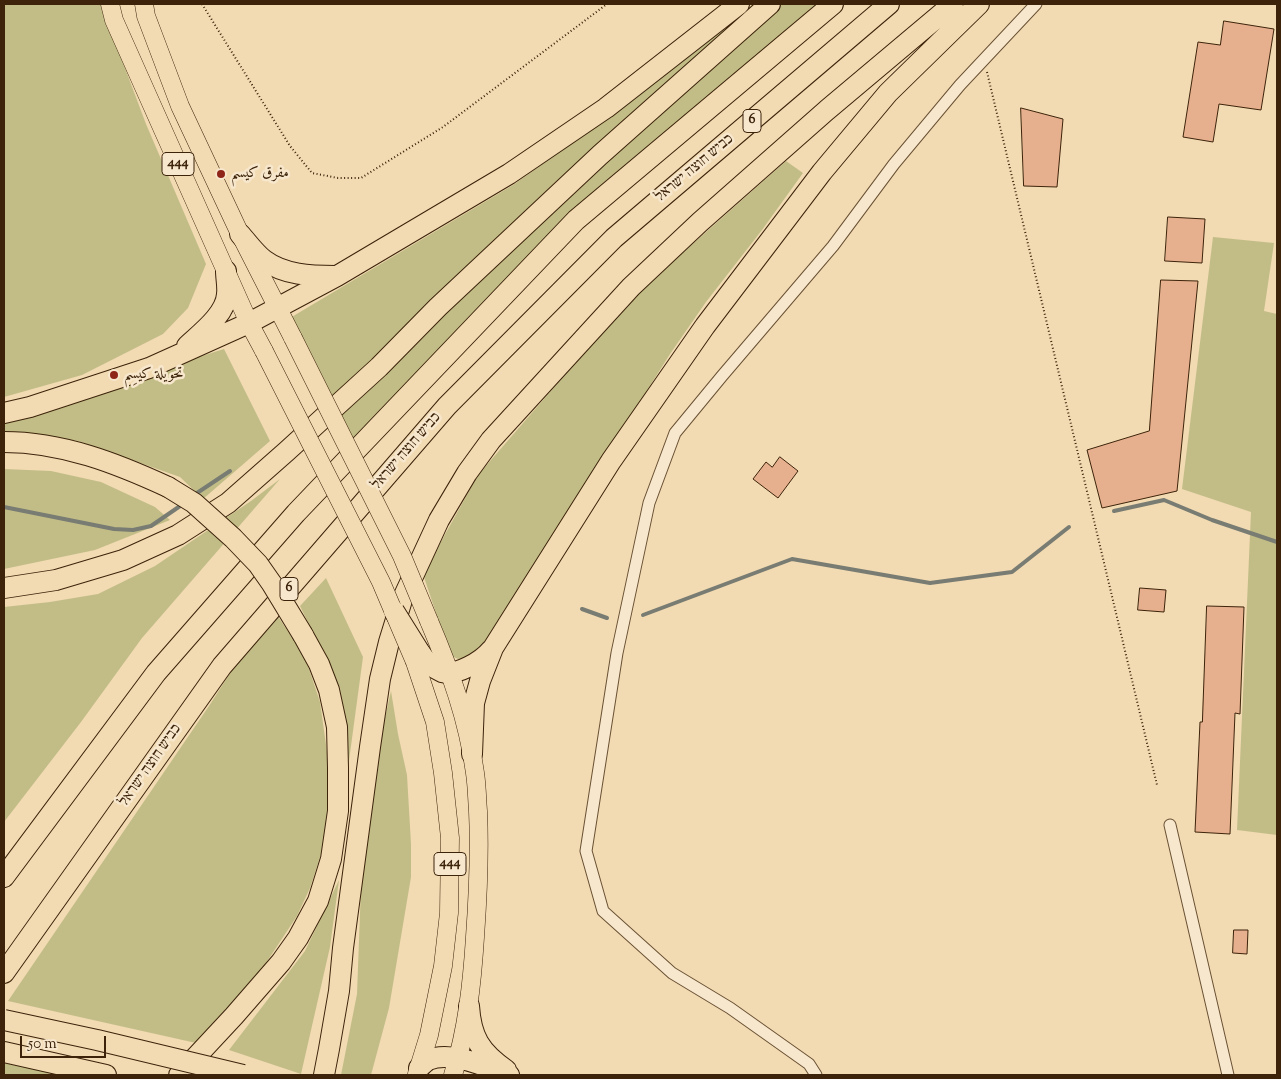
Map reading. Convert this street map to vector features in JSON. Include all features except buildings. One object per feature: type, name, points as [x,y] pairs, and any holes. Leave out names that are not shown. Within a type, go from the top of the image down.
[{"type":"highway","points":[[4,413],[30,407],[149,368],[278,309],[517,169],[606,108],[739,4]]},
{"type":"highway","points":[[4,588],[56,580],[123,560],[178,535],[228,503],[287,452],[379,367],[438,307],[592,162],[770,4]]},
{"type":"highway","points":[[4,877],[156,674],[290,520],[323,485],[576,220],[833,4]]},
{"type":"highway","name":"כביש חוצה ישראל","points":[[4,973],[222,666],[447,406],[614,238],[889,4]]},
{"type":"highway","points":[[324,1075],[339,991],[343,948],[380,679],[402,600],[439,520],[467,473],[491,440],[631,287],[700,222],[812,123],[953,4]]},
{"type":"highway","points":[[394,610],[417,656],[423,658],[434,668],[450,673],[469,667],[486,657],[611,461],[704,326],[822,172],[888,93],[979,4]]},
{"type":"highway","points":[[240,234],[263,260],[278,269],[310,276],[337,276]]},
{"type":"highway","points":[[178,355],[223,308],[228,295],[226,271]]},
{"type":"highway","points":[[4,442],[37,444],[82,454],[127,468],[168,487],[194,503],[252,557],[272,584],[319,664],[329,690],[337,727],[338,811],[331,859],[318,901],[298,938],[286,954],[234,1016],[179,1075]]},
{"type":"highway","points":[[472,754],[474,703],[480,681],[493,648]]},
{"type":"highway","points":[[469,1006],[473,1033],[479,1044],[489,1056],[514,1075]]},
{"type":"highway","points":[[4,1020],[98,1040],[243,1075]]},
{"type":"highway","points":[[4,1052],[106,1075]]},
{"type":"highway","points":[[418,1072],[428,1060],[442,1057],[456,1067],[485,1066],[509,1075]]},
{"type":"main road","name":"444","points":[[110,4],[114,20],[249,323],[365,549],[394,610]]},
{"type":"main road","name":"444","points":[[144,4],[146,16],[180,106],[240,234],[402,556],[450,673],[463,712],[476,775],[479,845],[478,904],[469,1006],[456,1067]]},
{"type":"main road","name":"444","points":[[417,656],[434,722],[443,773],[450,838],[450,913],[443,966],[429,1036],[418,1072]]},
{"type":"street","points":[[816,1075],[809,1064],[730,1008],[672,973],[603,911],[586,851],[617,653],[649,503],[675,433],[833,246],[894,164],[960,85],[1036,4]]},
{"type":"street","points":[[1170,825],[1228,1075]]},
{"type":"path","points":[[202,4],[290,146],[312,173],[338,178],[361,178],[443,127],[607,4]]},
{"type":"path","points":[[984,59],[1157,784]]},
{"type":"shaded area","points":[[4,4],[101,4],[146,124],[206,264],[188,308],[163,334],[82,375],[4,397]]},
{"type":"shaded area","points":[[753,4],[820,4],[352,442],[290,318],[513,185],[619,110]]},
{"type":"shaded area","points":[[786,161],[803,173],[706,302],[670,354],[488,645],[470,659],[460,660],[450,655],[423,574],[478,475],[589,347],[652,280]]},
{"type":"shaded area","points":[[1213,237],[1274,243],[1264,311],[1277,314],[1277,835],[1237,830],[1251,512],[1182,489]]},
{"type":"shaded area","points":[[224,349],[270,441],[203,499],[180,477],[78,441],[36,434],[4,434],[4,418]]},
{"type":"shaded area","points":[[4,469],[51,471],[101,482],[155,507],[170,520],[95,550],[4,569]]},
{"type":"shaded area","points":[[280,479],[142,638],[81,722],[4,822],[4,607],[98,594],[155,566]]},
{"type":"shaded area","points":[[326,578],[363,657],[348,768],[340,688],[300,606]]},
{"type":"shaded area","points":[[277,615],[305,657],[320,702],[328,759],[330,805],[322,851],[310,888],[297,916],[262,969],[196,1043],[8,1001],[234,667]]},
{"type":"shaded area","points":[[391,691],[407,775],[411,877],[389,1008],[371,1075],[341,1075],[357,994],[361,887],[367,824]]},
{"type":"shaded area","points":[[339,880],[330,947],[301,1074],[229,1050],[305,951]]},
{"type":"shaded area","points":[[4,1063],[65,1075],[4,1075]]},
{"type":"waterway","points":[[194,495],[230,471]]},
{"type":"waterway","points":[[1114,511],[1164,500],[1212,520],[1277,542]]},
{"type":"waterway","points":[[4,507],[114,529],[133,530],[151,526],[183,504]]},
{"type":"waterway","points":[[643,615],[792,559],[930,583],[1012,572],[1069,527]]},
{"type":"waterway","points":[[582,609],[607,618]]},
{"type":"place","name":"مفرق كيسم","points":[[221,174]]},
{"type":"place","name":"تحويلة كيسِم","points":[[114,375]]}]
